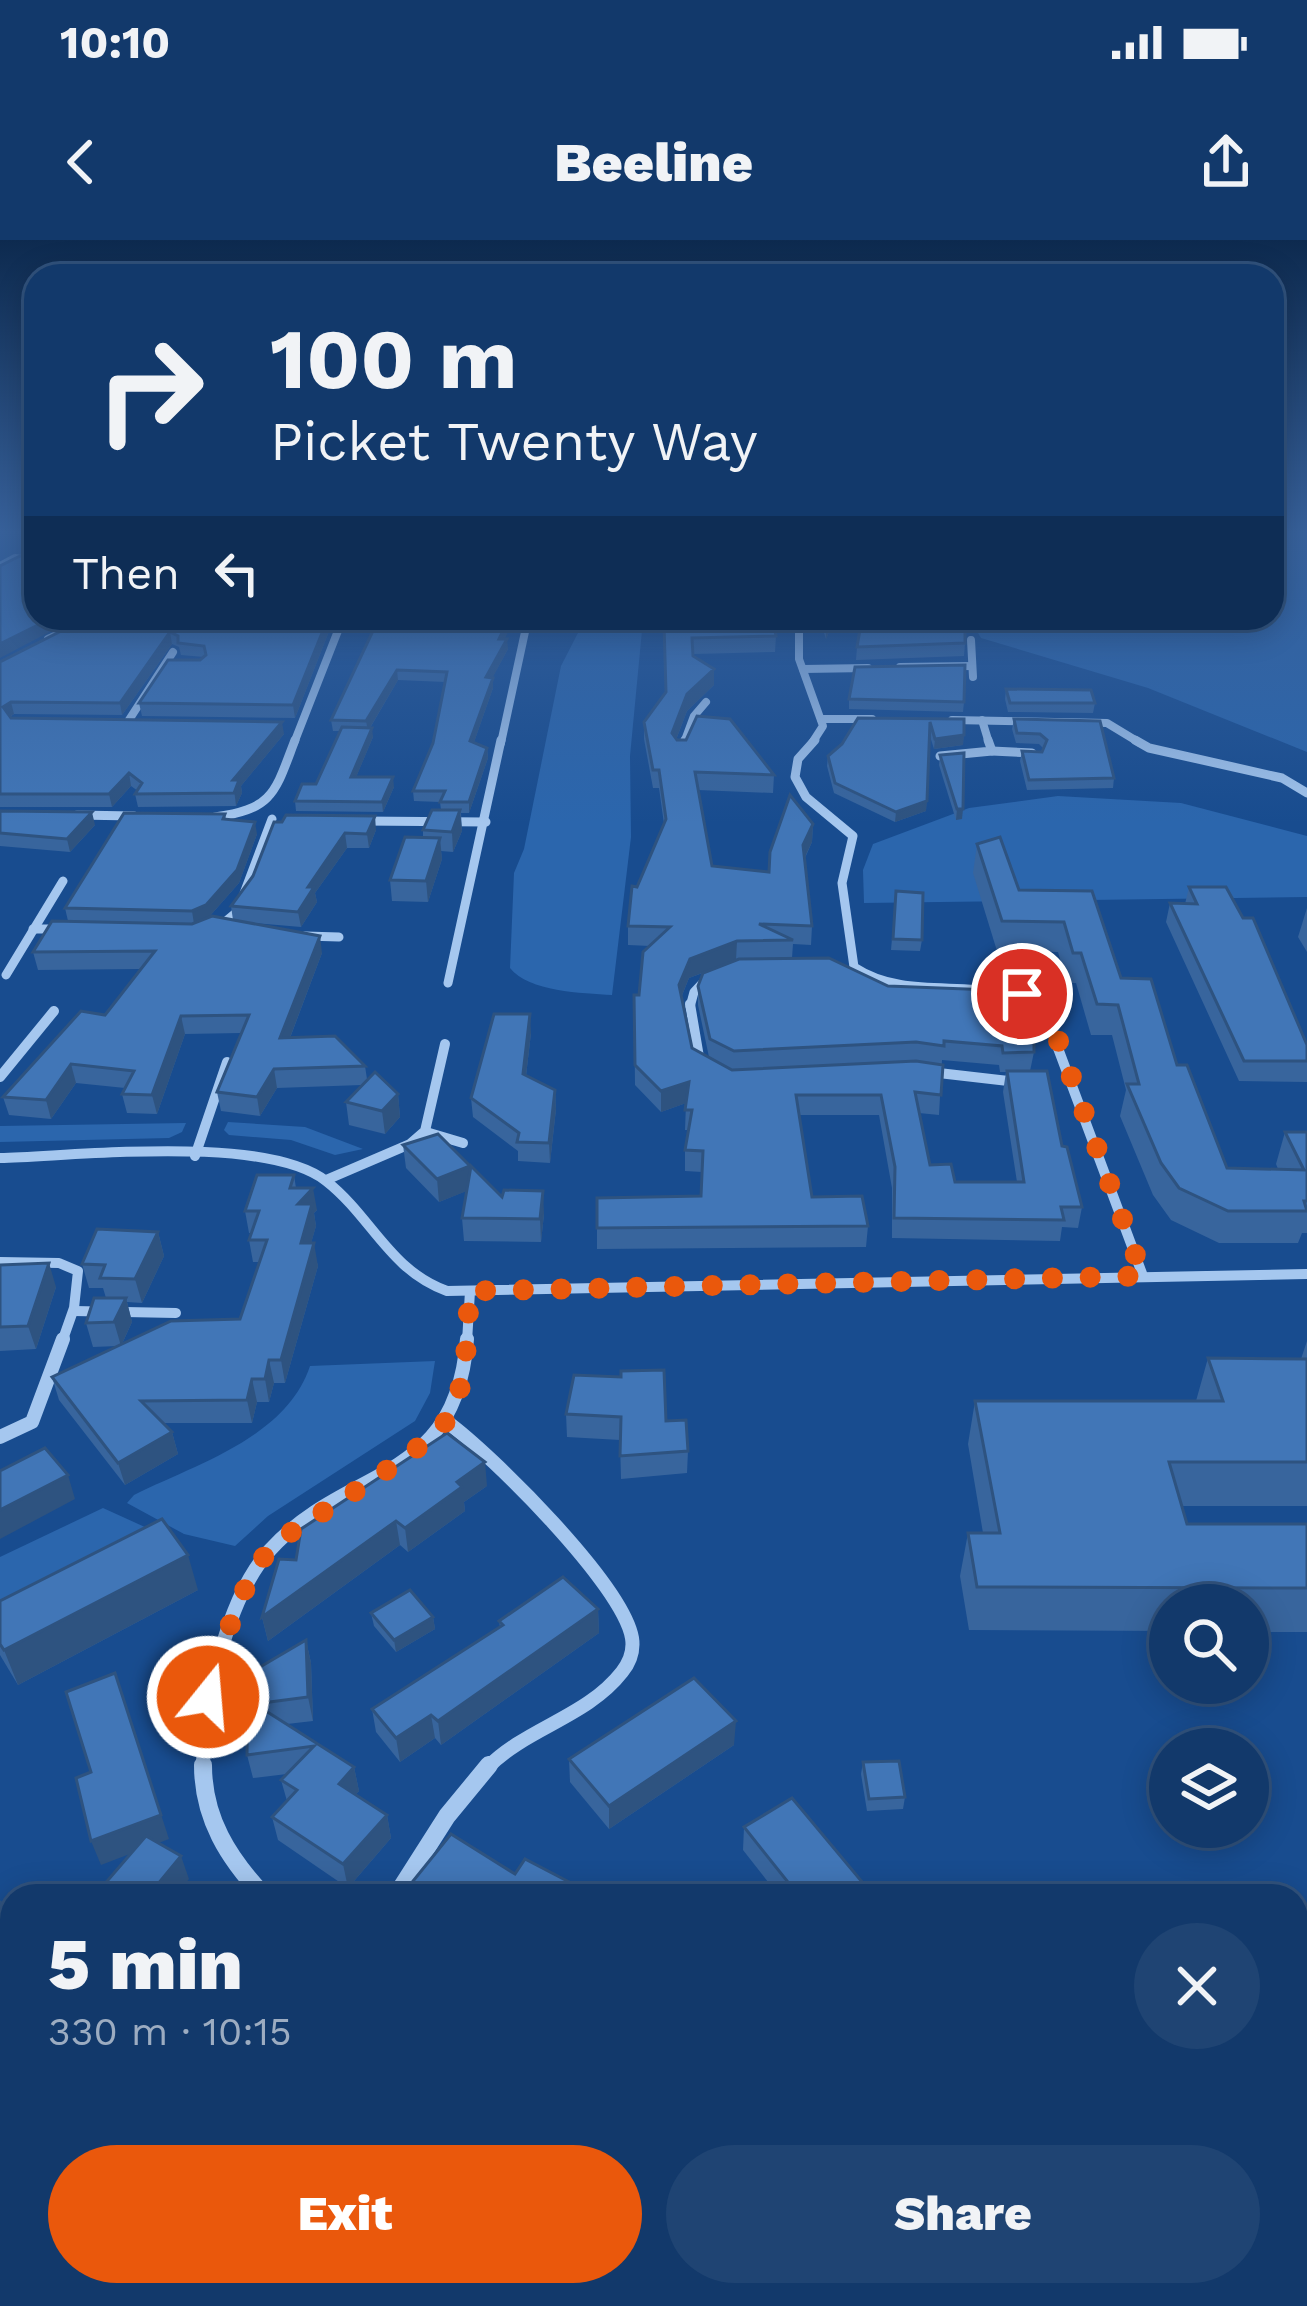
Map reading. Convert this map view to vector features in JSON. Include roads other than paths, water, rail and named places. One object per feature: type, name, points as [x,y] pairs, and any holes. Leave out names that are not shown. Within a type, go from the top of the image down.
[{"type":"street","points":[[32,649],[70,630]]},
{"type":"street","points":[[253,812],[275,792],[340,630]]},
{"type":"street","points":[[448,983],[526,630]]},
{"type":"street","points":[[796,630],[808,694],[822,732],[797,761],[796,775],[805,795],[848,826],[853,836],[842,883],[854,967]]},
{"type":"street","points":[[803,668],[973,671],[971,640]]},
{"type":"street","points":[[127,723],[172,652]]},
{"type":"street","points":[[165,663],[183,664]]},
{"type":"street","points":[[681,750],[694,716],[706,702]]},
{"type":"street","points":[[821,719],[882,719]]},
{"type":"street","points":[[946,719],[1107,723],[1149,748],[1282,778],[1307,793]]},
{"type":"street","points":[[982,720],[992,752]]},
{"type":"street","points":[[107,723],[148,724]]},
{"type":"street","points":[[278,725],[299,726]]},
{"type":"street","points":[[940,756],[1037,753]]},
{"type":"street","points":[[191,817],[253,812],[279,819],[237,912],[215,929],[237,932]]},
{"type":"street","points":[[71,815],[143,816]]},
{"type":"street","points":[[348,820],[486,821]]},
{"type":"street","points":[[6,975],[63,881]]},
{"type":"street","points":[[33,929],[80,930]]},
{"type":"street","points":[[299,936],[339,937]]},
{"type":"street","points":[[832,967],[854,967],[896,986],[995,988],[1033,1000],[1046,1012],[1143,1276]]},
{"type":"street","points":[[708,1071],[698,1058],[687,1001],[695,985],[724,970]]},
{"type":"street","points":[[0,1077],[54,1011]]},
{"type":"street","points":[[326,1180],[410,1144],[425,1132],[445,1044]]},
{"type":"street","points":[[195,1156],[227,1063]]},
{"type":"street","points":[[914,1071],[982,1082],[1034,1082]]},
{"type":"street","points":[[1053,1082],[1073,1081]]},
{"type":"street","points":[[425,1132],[463,1143]]},
{"type":"street","points":[[0,1158],[279,1158],[326,1180],[414,1280],[447,1291],[1307,1274]]},
{"type":"street","points":[[0,1262],[71,1266],[79,1280],[74,1311],[38,1392],[32,1422],[0,1437]]},
{"type":"street","points":[[250,1884],[226,1851],[202,1784],[201,1734],[208,1697],[238,1607],[260,1561],[275,1543],[447,1422],[460,1382],[470,1291]]},
{"type":"street","points":[[74,1311],[176,1313]]},
{"type":"street","points":[[405,1884],[496,1760],[600,1694],[632,1656],[634,1637],[624,1615],[522,1486],[479,1444],[447,1422]]}]
